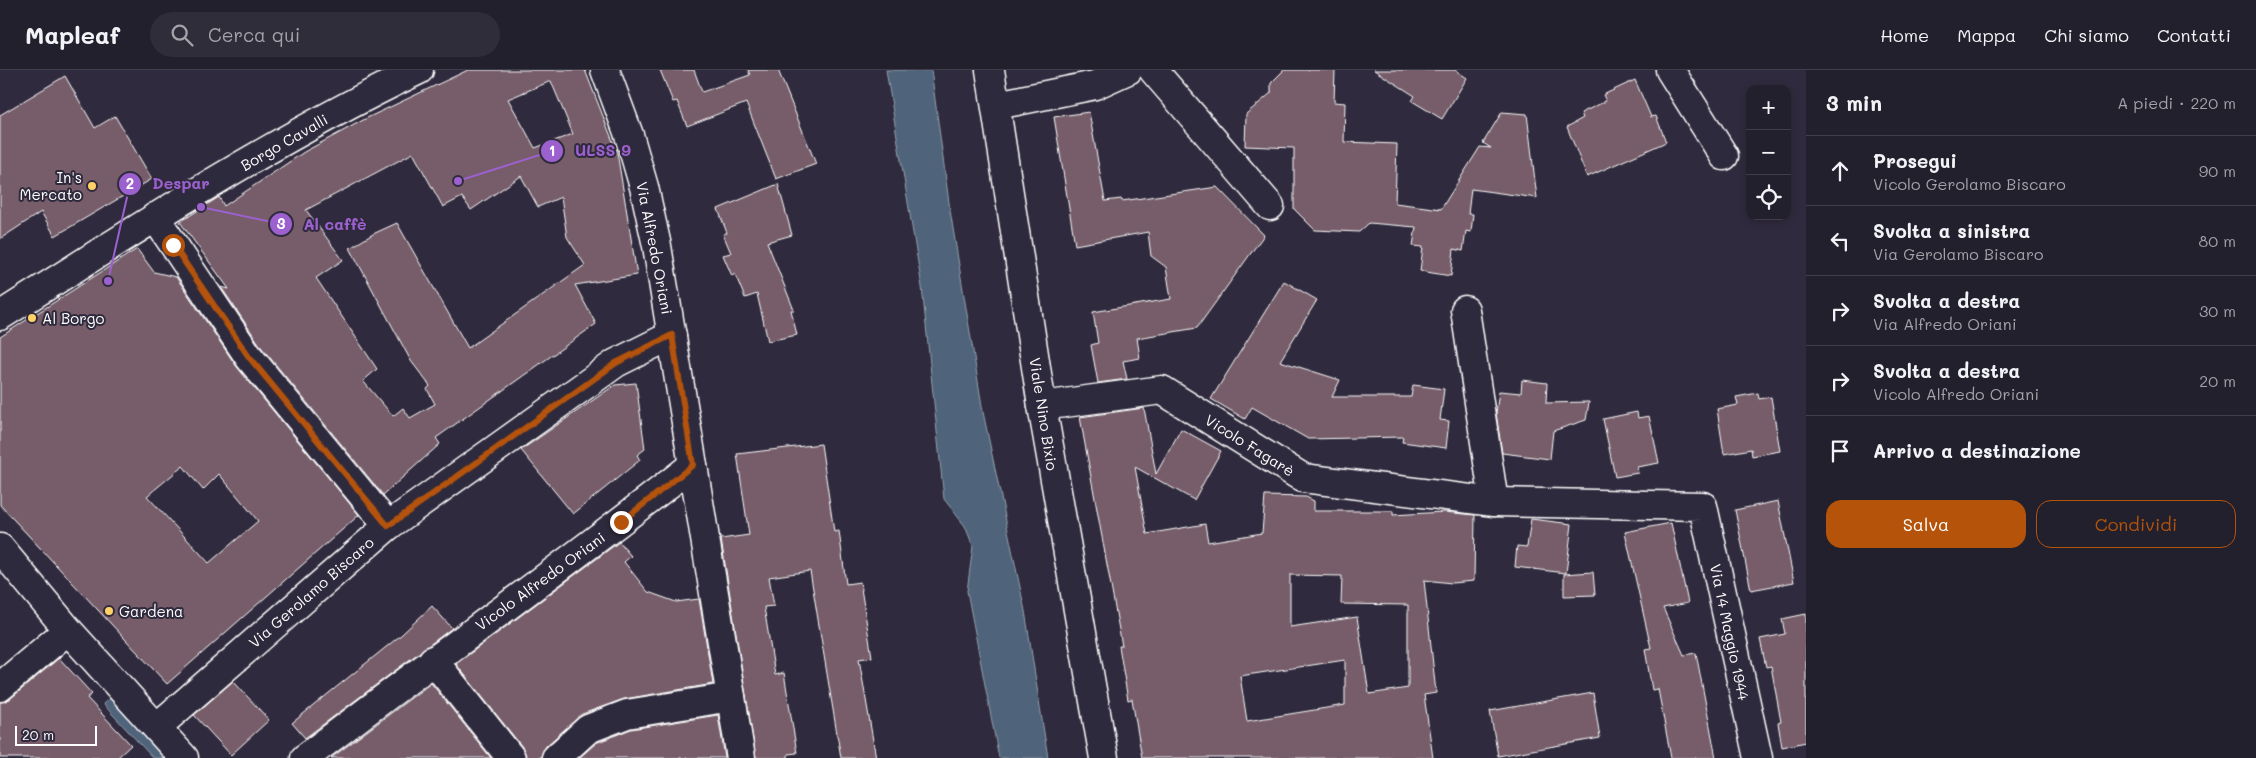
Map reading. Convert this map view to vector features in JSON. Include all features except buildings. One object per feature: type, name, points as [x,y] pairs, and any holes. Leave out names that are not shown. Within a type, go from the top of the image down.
[{"type":"street","name":"Borgo Cavalli","points":[[0,316],[154,217],[370,94],[419,70]]},
{"type":"street","name":"Via Alfredo Oriani","points":[[605,70],[629,135],[658,246],[741,758]]},
{"type":"street","name":"Viale Nino Bixio","points":[[990,70],[997,105],[1042,406],[1104,758]]},
{"type":"street","points":[[997,105],[1095,85],[1128,70]]},
{"type":"street","points":[[1153,70],[1270,206]]},
{"type":"street","points":[[1670,70],[1724,156]]},
{"type":"street","points":[[154,217],[249,357],[388,526]]},
{"type":"street","points":[[1465,310],[1494,502]]},
{"type":"street","name":"Via Gerolamo Biscaro","points":[[157,727],[388,526],[616,363],[672,335]]},
{"type":"street","name":"Vicolo Fagarè","points":[[1042,406],[1162,390],[1303,478],[1494,502],[1703,506]]},
{"type":"street","name":"Vicolo Alfredo Oriani","points":[[305,758],[433,660],[621,522],[693,465]]},
{"type":"street","name":"Via 14 Maggio 1944","points":[[1703,506],[1758,758]]},
{"type":"street","points":[[0,548],[68,630],[184,758]]},
{"type":"street","points":[[0,687],[68,630]]},
{"type":"street","points":[[433,660],[511,758]]},
{"type":"street","points":[[556,758],[588,729],[627,714],[731,697]]},
{"type":"water","points":[[886,70],[931,70],[950,210],[983,412],[1025,611],[1048,758],[999,758],[967,591],[973,546],[965,526],[944,499],[922,287]]},
{"type":"water","points":[[114,694],[173,758],[153,758],[103,704]]},
{"type":"place","name":"ULSS 9","points":[[458,181]]},
{"type":"place","name":"In's Mercato","points":[[92,186]]},
{"type":"place","name":"Al caffè","points":[[201,207]]},
{"type":"place","name":"Despar","points":[[108,281]]},
{"type":"place","name":"Al Borgo","points":[[32,318]]},
{"type":"place","name":"Gardena","points":[[109,611]]},
{"type":"route","points":[[173,245],[249,357],[388,526],[616,363],[672,335],[693,465],[621,522]]}]
